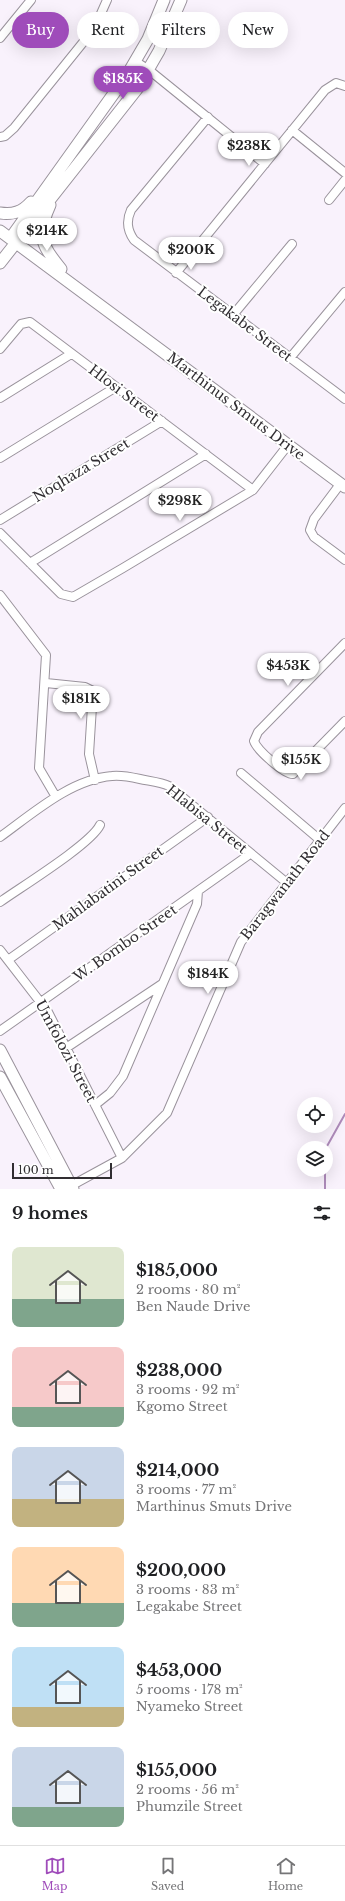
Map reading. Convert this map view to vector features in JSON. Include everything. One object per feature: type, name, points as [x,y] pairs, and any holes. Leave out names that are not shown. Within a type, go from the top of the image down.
[{"type":"main road","points":[[0,263],[15,239],[54,186],[135,61],[148,38],[164,0]]},
{"type":"main road","points":[[0,213],[8,214],[22,210],[54,186],[132,95],[149,70],[174,20],[181,0]]},
{"type":"main road","points":[[54,186],[41,233],[45,249],[61,269]]},
{"type":"main road","points":[[0,223],[15,239]]},
{"type":"main road","name":"Marthinus Smuts Drive","points":[[0,231],[61,269],[126,321],[128,325]]},
{"type":"main road","points":[[0,251],[15,239]]},
{"type":"main road","name":"Marthinus Smuts Drive","points":[[15,239],[118,320],[128,325],[343,485]]},
{"type":"main road","points":[[0,1050],[68,1188]]},
{"type":"main road","points":[[0,1077],[68,1188]]},
{"type":"street","points":[[0,38],[31,0]]},
{"type":"street","points":[[4,136],[95,27],[108,0]]},
{"type":"street","points":[[135,61],[149,70],[265,164]]},
{"type":"street","points":[[176,272],[325,90],[336,83],[345,86]]},
{"type":"street","name":"Legakabe Street","points":[[208,117],[131,210],[127,222],[130,234],[134,240],[345,399]]},
{"type":"street","points":[[292,130],[345,173]]},
{"type":"street","points":[[330,200],[345,180]]},
{"type":"street","points":[[233,315],[292,244]]},
{"type":"street","points":[[290,358],[345,292]]},
{"type":"street","name":"Hlosi Street","points":[[0,349],[21,324],[28,322],[253,490]]},
{"type":"street","points":[[0,398],[71,354]]},
{"type":"street","points":[[0,458],[116,387]]},
{"type":"street","name":"Noqhaza Street","points":[[0,520],[162,421]]},
{"type":"street","points":[[0,533],[61,594],[69,597],[78,595],[253,490],[288,444]]},
{"type":"street","points":[[30,563],[206,454]]},
{"type":"street","points":[[343,485],[314,519],[310,530],[314,537],[345,560]]},
{"type":"street","points":[[0,595],[46,655],[46,683],[39,768],[56,797]]},
{"type":"street","points":[[345,643],[258,732],[254,741],[258,748],[285,772],[292,774],[345,721]]},
{"type":"street","points":[[46,683],[85,687],[93,691],[90,754],[95,780]]},
{"type":"street","points":[[241,773],[320,840]]},
{"type":"street","name":"Hlabisa Street","points":[[0,837],[56,797],[95,780],[117,776],[163,784],[175,790],[286,883]]},
{"type":"street","name":"Baragwanath Road","points":[[68,1188],[122,1158],[167,1113],[241,942],[345,808]]},
{"type":"street","name":"Mahlabatini Street","points":[[8,960],[208,817]]},
{"type":"street","points":[[0,902],[83,843],[93,835],[100,825]]},
{"type":"street","name":"W. Bombo Street","points":[[0,1031],[250,854]]},
{"type":"street","points":[[95,1105],[110,1093],[123,1076],[197,904],[198,891]]},
{"type":"street","name":"Umfolozi Street","points":[[0,950],[41,1002],[122,1158]]},
{"type":"street","points":[[66,1048],[162,984]]},
{"type":"waterway","points":[[330,1141],[345,1114]]},
{"type":"waterway","points":[[325,1177],[325,1189]]}]
